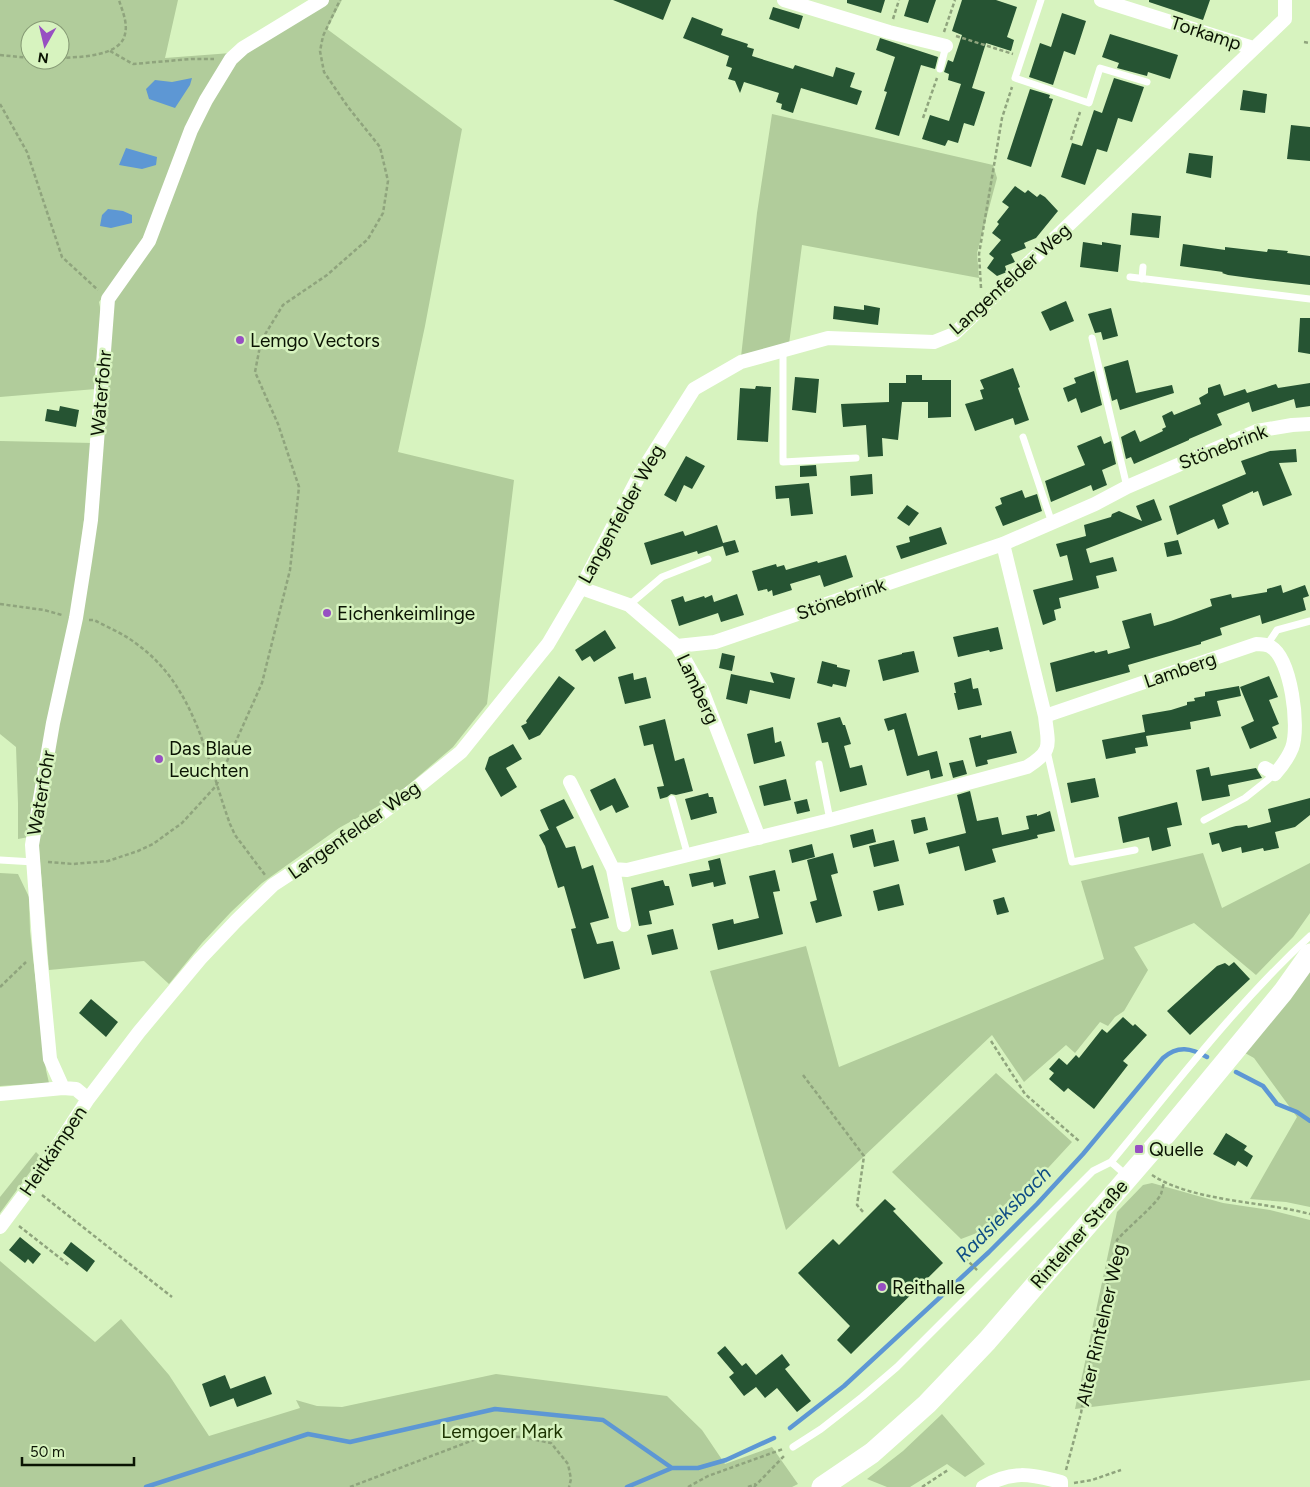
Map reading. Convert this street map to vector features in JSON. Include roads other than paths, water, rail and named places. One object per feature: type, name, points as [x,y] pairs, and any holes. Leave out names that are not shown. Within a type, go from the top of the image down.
[{"type":"main road","name":"Rintelner Straße","points":[[822,1487],[872,1453],[927,1404],[987,1341],[1134,1172],[1278,998],[1310,954]]},
{"type":"street","name":"Waterfohr","points":[[63,1088],[50,1059],[32,845],[53,723],[76,618],[91,520],[108,299],[149,241],[191,130],[206,100],[231,59],[243,48],[322,0]]},
{"type":"street","points":[[784,0],[889,32],[946,46]]},
{"type":"street","name":"Torkamp","points":[[1101,0],[1254,48]]},
{"type":"street","name":"Langenfelder Weg","points":[[88,1099],[200,959],[274,885],[377,817],[420,786],[461,752],[548,644],[581,588],[639,476],[694,389],[740,362],[828,338],[934,342],[954,334],[983,309],[1285,19],[1285,0]]},
{"type":"street","name":"Stönebrink","points":[[677,646],[715,642],[1003,544],[1256,431],[1310,424]]},
{"type":"street","points":[[613,869],[627,870],[830,820],[1027,767],[1041,758],[1047,751],[1048,743],[1045,716],[1003,544]]},
{"type":"street","name":"Lamberg","points":[[581,588],[629,605],[677,646],[702,690],[759,838]]},
{"type":"street","name":"Lamberg","points":[[1045,716],[1256,644],[1267,644]]},
{"type":"street","points":[[1267,644],[1281,656],[1293,697],[1295,720],[1292,747],[1284,763],[1270,771]]},
{"type":"street","points":[[570,782],[613,869],[624,925]]},
{"type":"street","points":[[0,1094],[63,1088],[76,1089],[88,1099]]},
{"type":"street","name":"Heitkämpen","points":[[4,1222],[32,1186],[88,1099]]},
{"type":"street","points":[[983,1487],[999,1478],[1017,1475],[1036,1476],[1061,1484]]},
{"type":"lane","points":[[1041,0],[1015,78],[1089,103],[1100,68],[1147,82]]},
{"type":"lane","points":[[940,69],[946,46]]},
{"type":"lane","points":[[1142,279],[1143,267]]},
{"type":"lane","points":[[1130,277],[1310,299]]},
{"type":"lane","points":[[1092,338],[1127,487]]},
{"type":"lane","points":[[783,350],[784,462],[856,458]]},
{"type":"lane","points":[[1023,437],[1052,523]]},
{"type":"lane","points":[[629,605],[662,577],[708,559]]},
{"type":"lane","points":[[1267,644],[1276,630],[1310,621]]},
{"type":"lane","points":[[1047,751],[1072,862],[1135,850]]},
{"type":"lane","points":[[819,764],[830,820]]},
{"type":"lane","points":[[1204,820],[1245,798],[1270,771]]},
{"type":"lane","points":[[672,799],[688,856]]},
{"type":"lane","name":"Waterfohr","points":[[0,860],[34,862]]},
{"type":"lane","points":[[793,1447],[821,1429],[897,1367],[1093,1171],[1111,1162],[1198,1057],[1264,982],[1310,936]]},
{"type":"lane","points":[[1111,1162],[1134,1172]]},
{"type":"water","points":[[192,78],[190,85],[175,108],[149,99],[146,89],[155,80],[172,82]]},
{"type":"water","points":[[126,148],[157,157],[156,165],[142,169],[119,165]]},
{"type":"water","points":[[108,209],[123,211],[132,215],[132,223],[111,228],[100,226],[102,215]]},
{"type":"waterway","name":"Radsieksbach","points":[[790,1428],[844,1386],[989,1252],[1083,1154],[1163,1058],[1174,1051],[1185,1049],[1207,1057]]},
{"type":"waterway","name":"Radsieksbach","points":[[1236,1072],[1263,1086],[1277,1104],[1297,1112],[1310,1121]]},
{"type":"waterway","points":[[146,1487],[308,1434],[350,1442],[495,1409],[603,1420],[672,1468]]},
{"type":"waterway","name":"Radsieksbach","points":[[627,1487],[672,1468],[698,1468],[726,1460],[774,1438]]},
{"type":"place","name":"Lemgo Vectors","points":[[240,340]]},
{"type":"place","name":"Eichenkeimlinge","points":[[327,613]]},
{"type":"place","name":"Das Blaue Leuchten","points":[[159,759]]},
{"type":"place","name":"Quelle","points":[[1139,1149]]},
{"type":"place","name":"Reithalle","points":[[882,1287]]},
{"type":"park label","name":"Lemgoer Mark","points":[[502,1431]]}]
